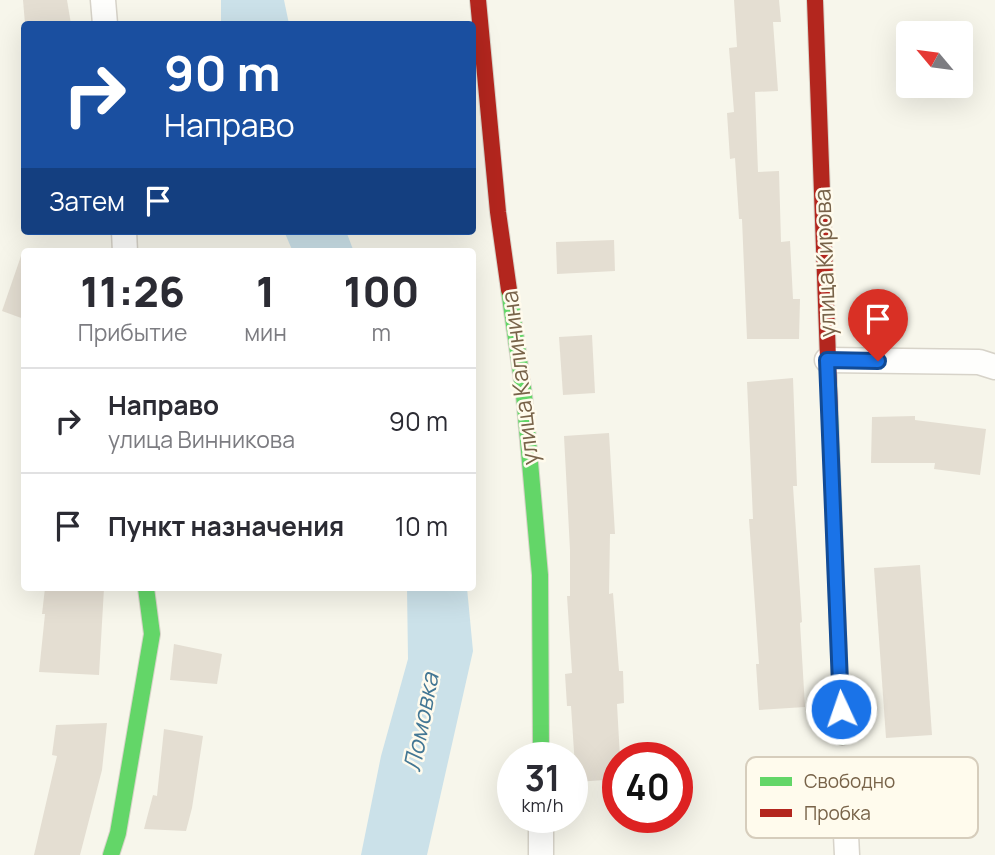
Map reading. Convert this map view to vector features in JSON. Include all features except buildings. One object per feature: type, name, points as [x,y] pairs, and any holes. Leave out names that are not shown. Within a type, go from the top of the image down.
[{"type":"street","points":[[103,0],[105,21]]},
{"type":"street","name":"улица Калинина","points":[[478,0],[498,212],[524,395],[540,575],[541,742]]},
{"type":"street","name":"улица Кирова","points":[[815,0],[842,737]]},
{"type":"street","points":[[827,360],[979,362],[995,367]]},
{"type":"street","points":[[111,855],[118,833],[152,634],[146,591]]},
{"type":"street","points":[[541,833],[541,855]]},
{"type":"water","points":[[221,0],[284,0],[288,21],[221,21]]},
{"type":"water","points":[[286,235],[348,235],[352,248],[291,248]]},
{"type":"water","name":"Ломовка","points":[[407,591],[467,591],[473,651],[427,855],[361,855],[381,756],[408,659]]},
{"type":"traffic: fast","points":[[509,290],[524,395],[540,575],[541,742]]},
{"type":"traffic: fast","points":[[830,414],[842,737]]},
{"type":"traffic: fast","points":[[111,855],[118,833],[152,634],[146,591]]},
{"type":"traffic: jam","points":[[478,0],[498,212],[509,290]]},
{"type":"traffic: jam","points":[[815,0],[830,414]]},
{"type":"route","points":[[841,709],[827,360],[878,361]]}]
